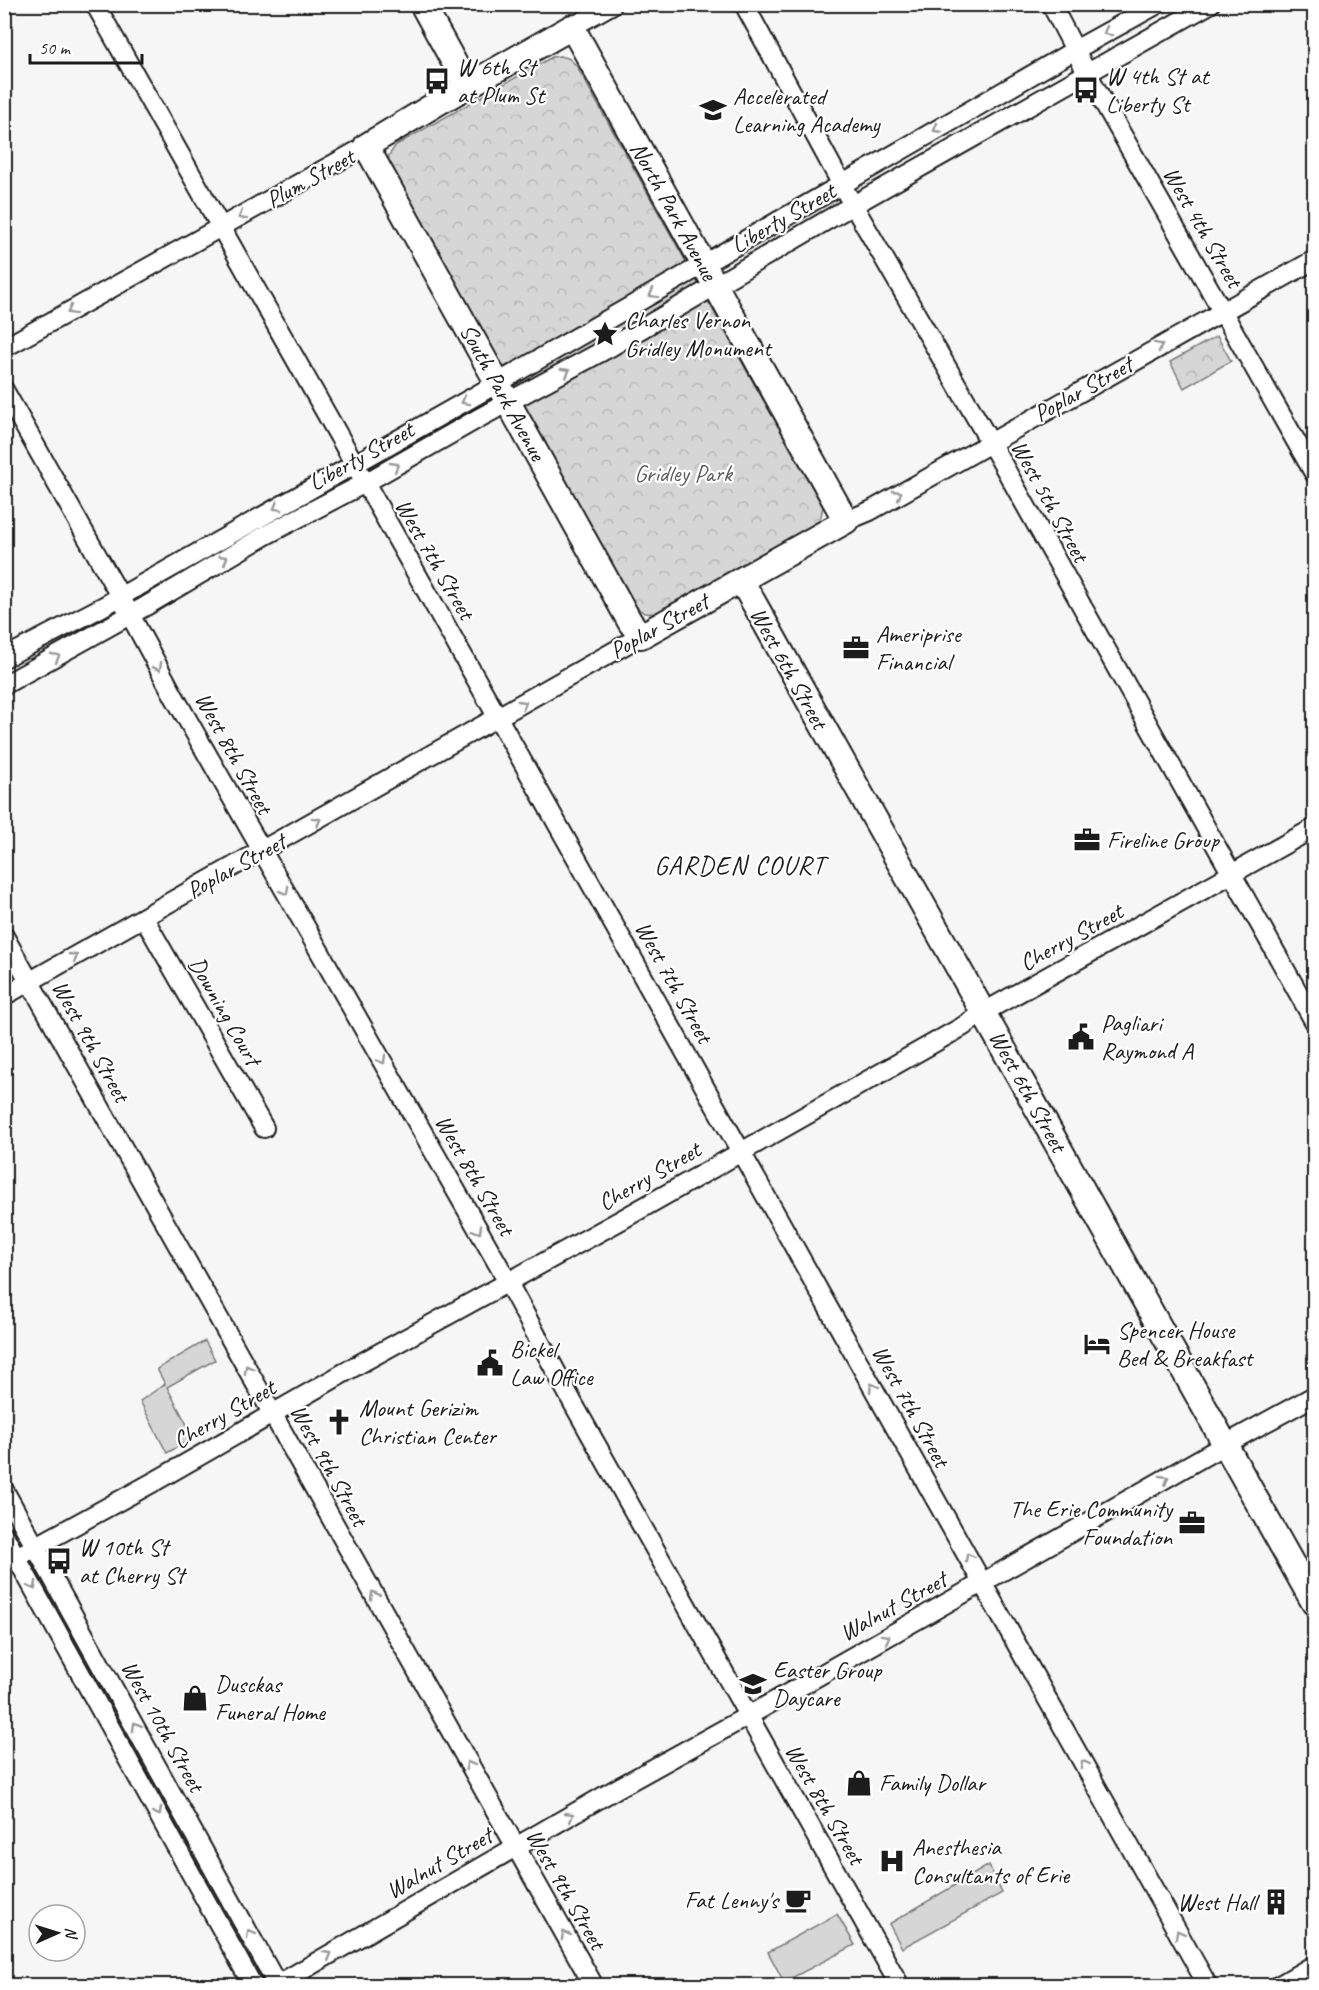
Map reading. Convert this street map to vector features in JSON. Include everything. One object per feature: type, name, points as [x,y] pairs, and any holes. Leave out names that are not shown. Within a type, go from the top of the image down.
[{"type":"main road","points":[[422,4],[467,86]]},
{"type":"main road","name":"Plum Street","points":[[366,146],[572,27]]},
{"type":"main road","name":"North Park Avenue","points":[[572,27],[846,521]]},
{"type":"main road","name":"South Park Avenue","points":[[366,146],[630,622],[642,636]]},
{"type":"main road","name":"Poplar Street","points":[[642,636],[846,521]]},
{"type":"main road","name":"West 6th Street","points":[[741,580],[1314,1603]]},
{"type":"street","name":"West 7th Street","points":[[95,4],[1208,1986]]},
{"type":"street","name":"Plum Street","points":[[572,27],[613,4]]},
{"type":"street","name":"West 5th Street","points":[[744,4],[841,184],[989,442],[1314,1021]]},
{"type":"street","name":"West 4th Street","points":[[1051,4],[1087,73],[1314,473]]},
{"type":"street","name":"Liberty Street","points":[[4,685],[130,615],[266,535],[365,483],[703,265],[1158,4]]},
{"type":"street","name":"Liberty Street","points":[[4,658],[120,596],[354,464],[502,393],[612,346],[853,205],[1210,4]]},
{"type":"street","name":"Plum Street","points":[[4,348],[366,146]]},
{"type":"street","name":"Poplar Street","points":[[846,521],[870,511],[1314,260]]},
{"type":"street","name":"West 8th Street","points":[[4,390],[900,1986]]},
{"type":"street","name":"Poplar Street","points":[[4,996],[642,636]]},
{"type":"street","name":"Cherry Street","points":[[11,1560],[159,1479],[1314,828]]},
{"type":"street","name":"Downing Court","points":[[144,918],[264,1128]]},
{"type":"street","name":"West 9th Street","points":[[4,936],[594,1986]]},
{"type":"street","name":"Walnut Street","points":[[277,1985],[616,1789],[1314,1396]]},
{"type":"street","name":"West 10th Street","points":[[4,1490],[277,1985]]},
{"type":"street","name":"West 10th Street","points":[[4,1535],[11,1560],[138,1774],[253,1986]]},
{"type":"street","points":[[138,1774],[156,1763]]},
{"type":"street","points":[[1278,1986],[1314,1965]]},
{"type":"green space","name":"Gridley Park","points":[[552,57],[568,58],[576,65],[823,507],[817,523],[655,614],[644,613],[635,606],[388,165],[389,155],[396,145]]},
{"type":"green space","points":[[1217,336],[1231,361],[1184,388],[1170,362]]},
{"type":"green space","points":[[205,1341],[215,1360],[167,1387],[194,1438],[167,1453],[140,1401],[165,1384],[157,1369]]},
{"type":"green space","points":[[989,1865],[1002,1893],[902,1948],[889,1924]]},
{"type":"green space","points":[[837,1914],[855,1945],[784,1982],[768,1952]]},
{"type":"place","name":"W 6th St at Plum St","points":[[437,81]]},
{"type":"place","name":"W 4th St at Liberty St","points":[[1086,90]]},
{"type":"place","name":"Accelerated Learning Academy","points":[[713,110]]},
{"type":"place","name":"Charles Vernon Gridley Monument","points":[[605,334]]},
{"type":"place","name":"Ameriprise Financial","points":[[856,648]]},
{"type":"place","name":"Fireline Group","points":[[1087,840]]},
{"type":"place","name":"Pagliari Raymond A","points":[[1081,1037]]},
{"type":"place","name":"Spencer House Bed & Breakfast","points":[[1097,1344]]},
{"type":"place","name":"Bickel Law Office","points":[[490,1363]]},
{"type":"place","name":"Mount Gerizim Christian Center","points":[[339,1422]]},
{"type":"place","name":"The Erie Community Foundation","points":[[1192,1523]]},
{"type":"place","name":"W 10th St at Cherry St","points":[[59,1561]]},
{"type":"place","name":"Easter Group Daycare","points":[[753,1684]]},
{"type":"place","name":"Dusckas Funeral Home","points":[[195,1698]]},
{"type":"place","name":"Family Dollar","points":[[859,1783]]},
{"type":"place","name":"Anesthesia Consultants of Erie","points":[[892,1861]]},
{"type":"place","name":"Fat Lenny's","points":[[798,1900]]},
{"type":"place","name":"West Hall","points":[[1276,1902]]},
{"type":"district","name":"GARDEN COURT","points":[[740,865]]}]
